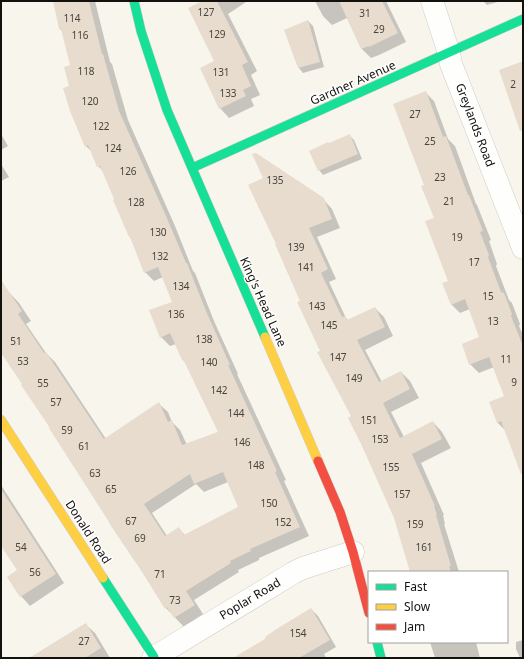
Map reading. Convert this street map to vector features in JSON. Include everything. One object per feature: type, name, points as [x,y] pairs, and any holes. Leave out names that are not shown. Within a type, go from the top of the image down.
[{"type":"street","name":"King's Head Lane","points":[[134,1],[141,31],[167,110],[340,512],[353,552],[368,609]]},
{"type":"street","name":"Greylands Road","points":[[432,1],[449,53],[451,64],[523,248]]},
{"type":"street","name":"Gardner Avenue","points":[[192,168],[523,19]]},
{"type":"street","name":"Donald Road","points":[[1,420],[154,658]]},
{"type":"street","name":"Poplar Road","points":[[154,658],[293,573],[303,568],[353,552]]},
{"type":"street","points":[[376,643],[381,658]]},
{"type":"building","points":[[53,1],[89,1],[102,54],[119,111],[187,263],[230,365],[228,365],[277,471],[275,472],[300,527],[250,549],[251,551],[230,561],[231,563],[186,591],[195,605],[174,618],[167,607],[165,609],[1,353],[1,280],[22,311],[18,314],[44,353],[46,352],[104,439],[159,402],[168,422],[172,420],[182,445],[218,432],[170,333],[160,338],[149,310],[172,302],[158,267],[144,273],[100,166],[97,167],[88,145],[85,147],[70,111],[63,88],[69,86],[64,67],[70,65],[61,29],[59,29]],"holes":[[[223,472],[238,507],[184,535],[179,527],[165,536],[144,504],[190,474],[194,484]]]},
{"type":"building","points":[[202,1],[217,1],[248,62],[242,65],[251,86],[243,90],[246,96],[219,109],[200,68],[214,61],[188,8]]},
{"type":"building","points":[[339,1],[382,1],[398,33],[369,47],[361,49]]},
{"type":"building","points":[[308,20],[320,62],[298,68],[284,30]]},
{"type":"building","points":[[523,61],[523,130],[520,131],[499,70]]},
{"type":"building","points":[[426,91],[443,137],[446,136],[483,231],[480,232],[489,255],[488,257],[501,292],[504,293],[523,346],[523,474],[521,474],[501,421],[497,423],[489,402],[504,396],[489,357],[469,365],[462,344],[479,337],[465,299],[451,305],[442,283],[448,281],[425,221],[434,218],[421,186],[424,185],[393,104]]},
{"type":"building","points":[[350,134],[358,154],[318,171],[309,151]]},
{"type":"building","points":[[256,153],[324,198],[332,219],[309,228],[328,269],[321,273],[342,317],[345,316],[347,320],[375,307],[385,327],[357,340],[379,382],[401,371],[410,389],[383,403],[400,438],[433,421],[442,439],[412,454],[435,506],[436,515],[451,566],[449,566],[451,571],[410,571],[394,518],[348,418],[351,416],[317,352],[320,351],[297,302],[300,301],[276,244],[248,185],[263,178],[252,154]]},
{"type":"building","points":[[1,489],[56,574],[20,597],[7,577],[17,570],[1,546]]},
{"type":"building","points":[[311,608],[330,640],[299,658],[233,658],[265,639],[265,637],[275,630]]},
{"type":"building","points":[[86,623],[101,648],[85,658],[29,658]]},
{"type":"traffic: fast","points":[[134,1],[141,31],[167,110],[265,337]]},
{"type":"traffic: fast","points":[[192,168],[523,19]]},
{"type":"traffic: fast","points":[[103,578],[154,657]]},
{"type":"traffic: fast","points":[[377,643],[381,658]]},
{"type":"traffic: slow","points":[[265,337],[318,461]]},
{"type":"traffic: slow","points":[[1,420],[103,578]]},
{"type":"traffic: jam","points":[[318,461],[340,512],[353,552],[368,609]]}]
